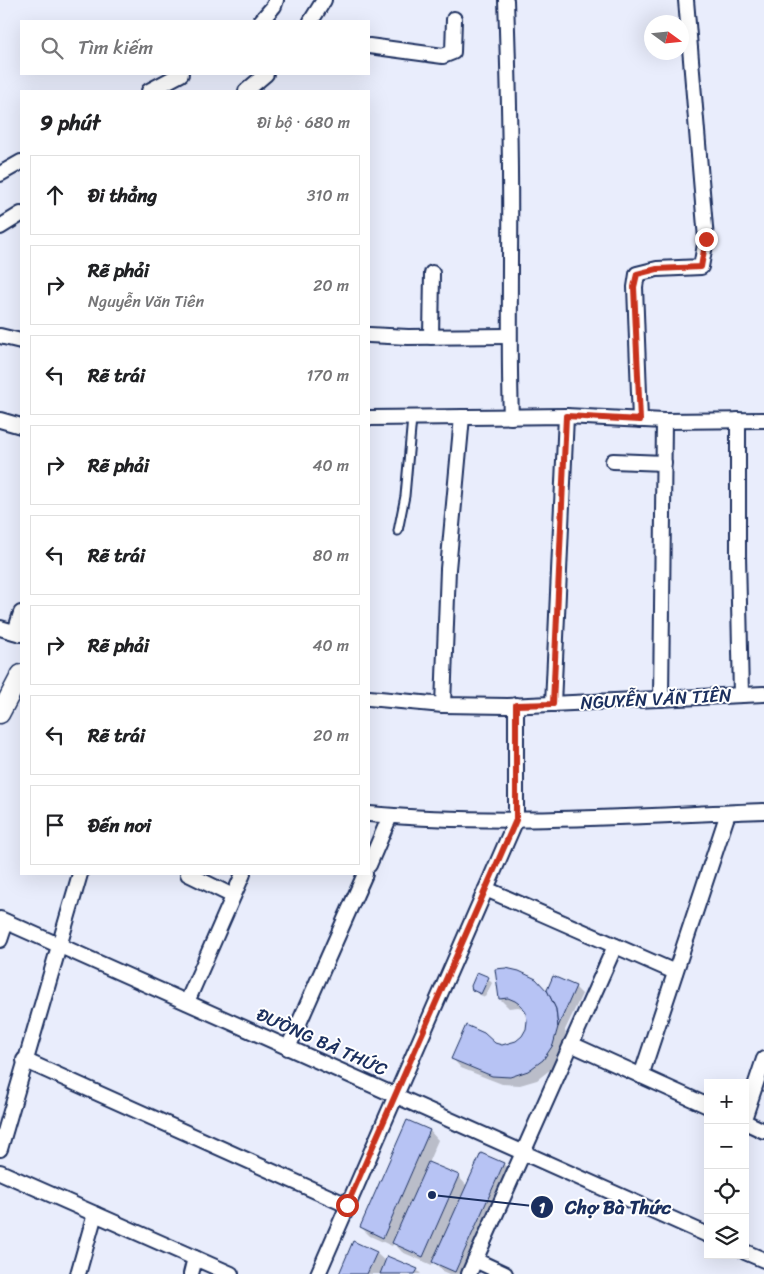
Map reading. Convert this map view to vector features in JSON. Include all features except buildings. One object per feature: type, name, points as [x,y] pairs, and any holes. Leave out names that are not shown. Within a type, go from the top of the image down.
[{"type":"street","points":[[261,20],[274,6],[276,0]]},
{"type":"street","points":[[311,20],[324,0]]},
{"type":"street","points":[[506,0],[509,73],[510,258],[508,336],[511,417]]},
{"type":"street","points":[[640,420],[634,287],[637,274],[657,269],[701,267],[706,239],[686,0]]},
{"type":"street","points":[[370,46],[443,56],[453,52],[454,19]]},
{"type":"street","points":[[151,90],[179,75]]},
{"type":"street","points":[[247,90],[265,75]]},
{"type":"street","points":[[0,174],[20,163]]},
{"type":"street","points":[[0,227],[20,215]]},
{"type":"street","points":[[430,337],[432,273]]},
{"type":"street","points":[[370,335],[430,337],[508,336]]},
{"type":"street","points":[[0,336],[20,341]]},
{"type":"street","points":[[553,704],[566,416]]},
{"type":"street","points":[[370,418],[566,416],[664,421],[764,420]]},
{"type":"street","points":[[443,705],[448,569],[462,417]]},
{"type":"street","points":[[0,420],[20,426]]},
{"type":"street","points":[[738,420],[741,695]]},
{"type":"street","points":[[661,699],[664,421]]},
{"type":"street","points":[[613,461],[664,463]]},
{"type":"street","points":[[0,628],[18,633],[20,620]]},
{"type":"street","points":[[0,714],[20,676]]},
{"type":"street","name":"NGUYỄN VĂN TIÊN","points":[[370,698],[443,705],[516,705],[764,694]]},
{"type":"street","points":[[318,1274],[516,820],[516,705]]},
{"type":"street","points":[[370,814],[516,820],[764,811]]},
{"type":"street","points":[[641,1076],[728,813]]},
{"type":"street","points":[[370,863],[390,816]]},
{"type":"street","points":[[0,1149],[24,1060],[80,875]]},
{"type":"street","points":[[190,875],[233,896]]},
{"type":"street","points":[[186,1002],[243,875]]},
{"type":"street","points":[[288,1048],[365,875]]},
{"type":"street","points":[[486,890],[675,972]]},
{"type":"street","points":[[0,940],[3,921]]},
{"type":"street","name":"ĐƯỜNG BÀ THỨC","points":[[3,921],[704,1233]]},
{"type":"street","points":[[469,1274],[615,946]]},
{"type":"street","points":[[571,1044],[704,1104]]},
{"type":"street","points":[[749,1104],[764,1059]]},
{"type":"street","points":[[24,1060],[347,1205]]},
{"type":"street","points":[[749,1124],[764,1131]]},
{"type":"street","points":[[0,1172],[232,1274]]},
{"type":"street","points":[[78,1274],[95,1214]]},
{"type":"street","points":[[749,1254],[764,1260]]},
{"type":"street","points":[[191,1274],[195,1258]]},
{"type":"street","points":[[475,1260],[505,1274]]},
{"type":"lane","points":[[398,531],[405,496],[412,418]]},
{"type":"place","name":"Chợ Bà Thức","points":[[432,1195]]},
{"type":"route","points":[[347,1205],[516,820],[516,705],[553,704],[566,416],[640,420],[634,287],[637,274],[657,269],[701,267],[706,239]]}]
